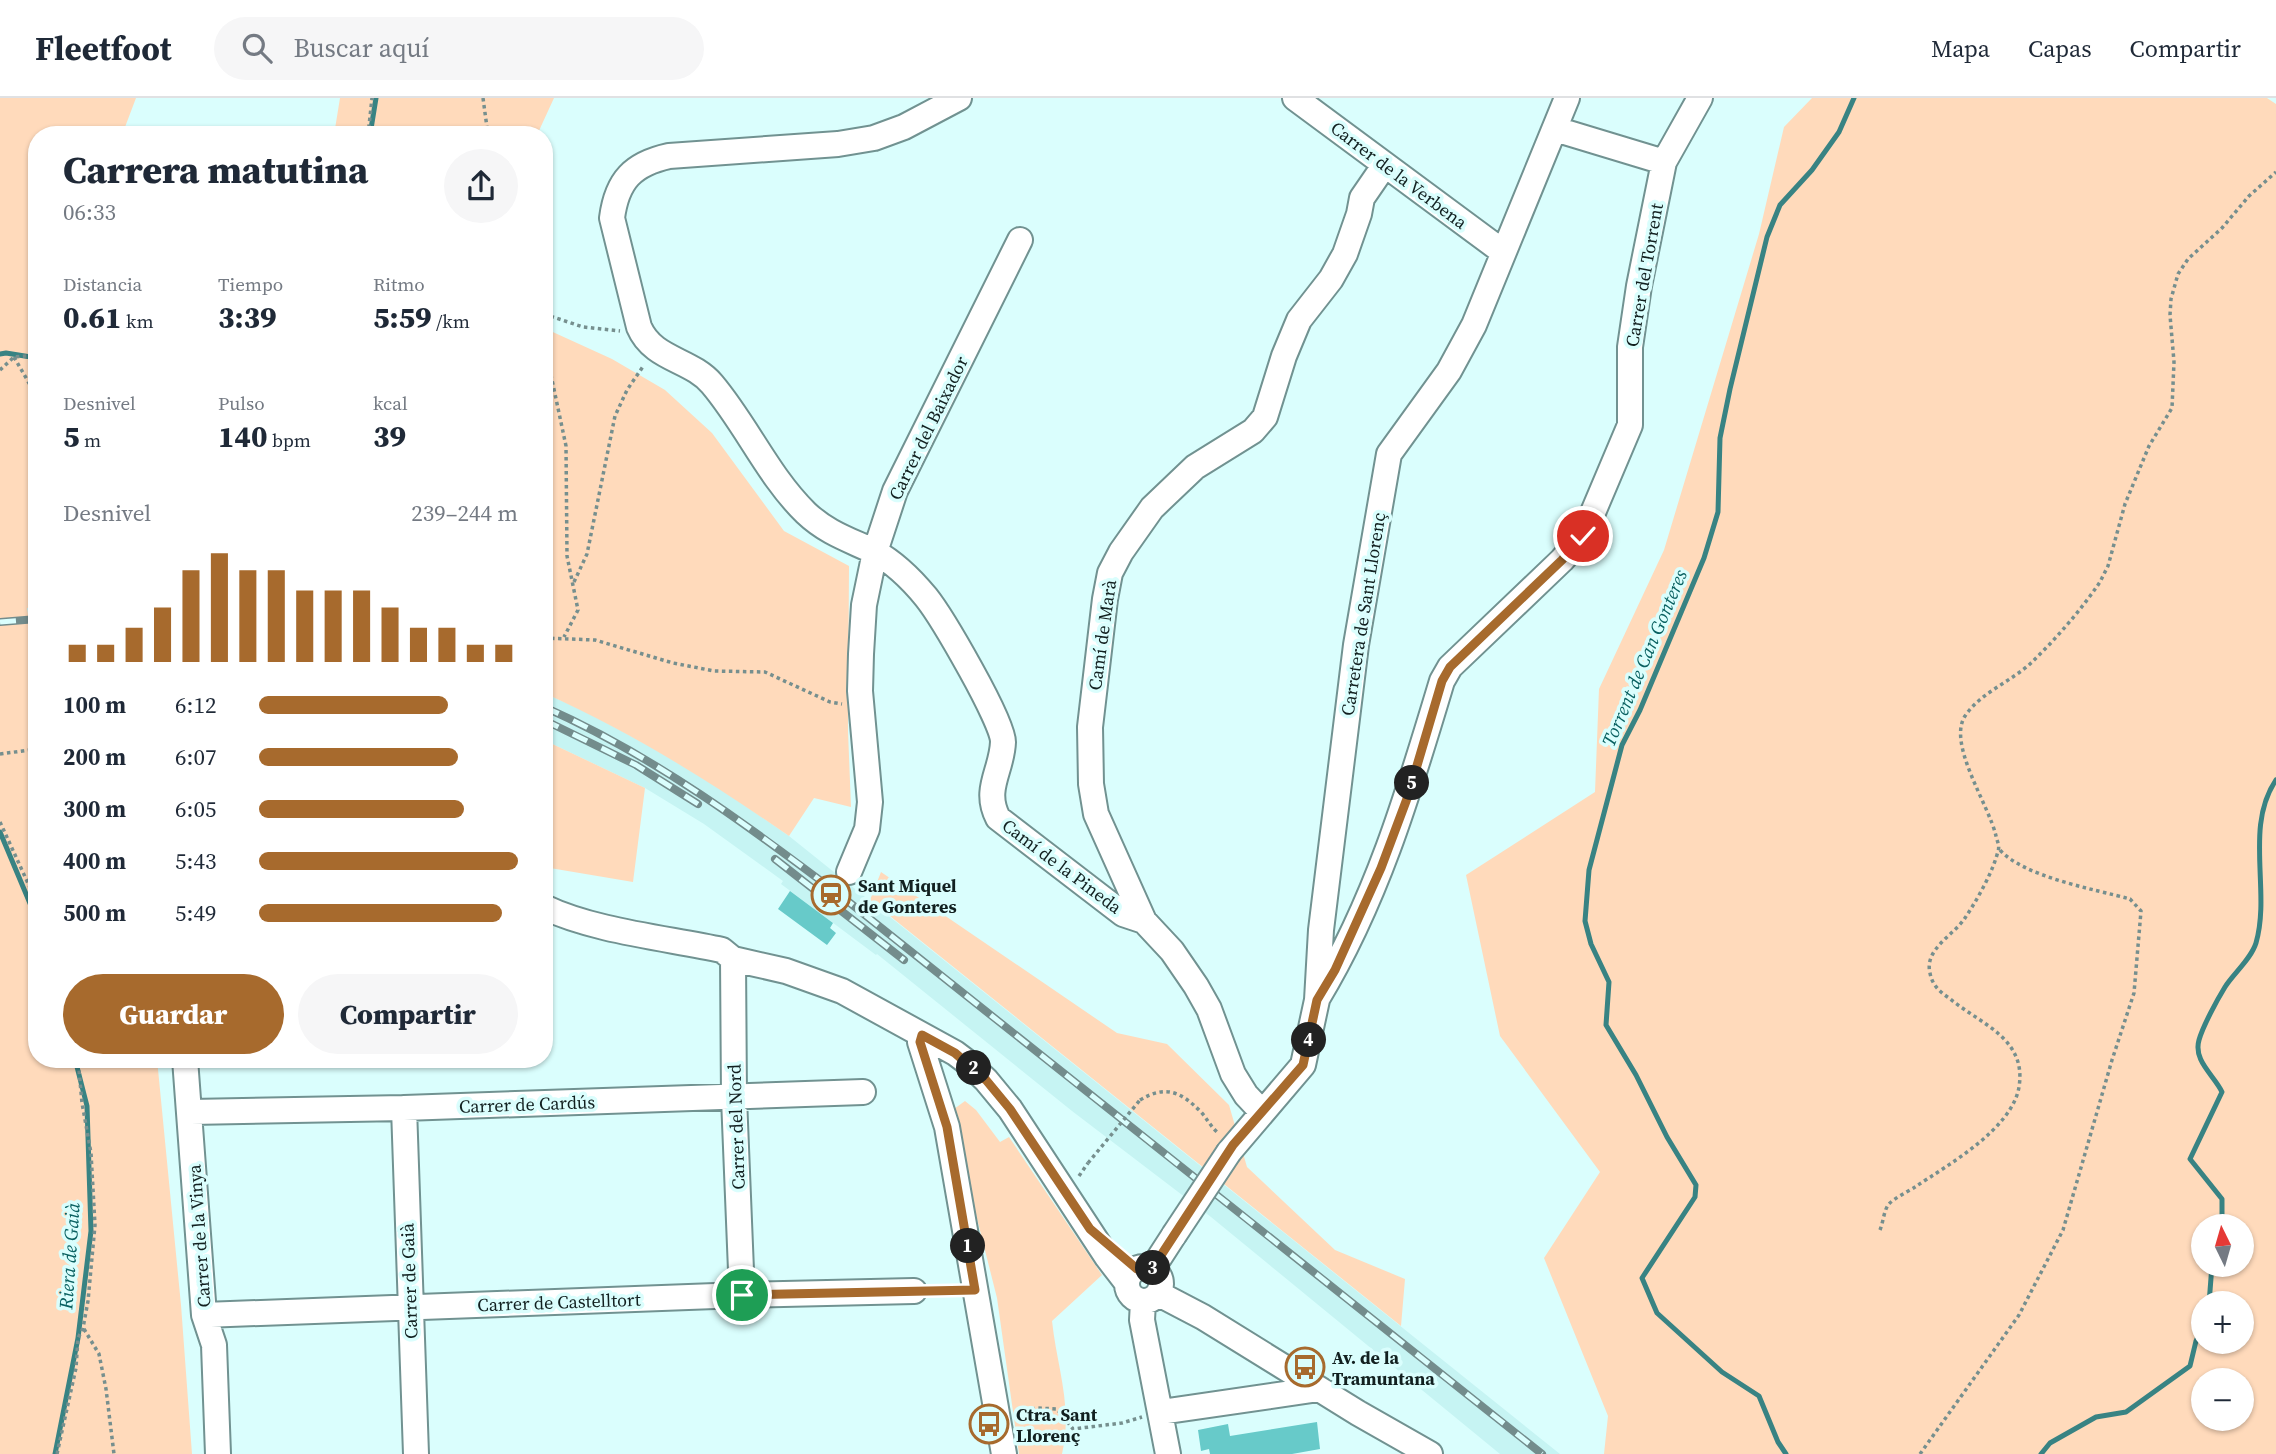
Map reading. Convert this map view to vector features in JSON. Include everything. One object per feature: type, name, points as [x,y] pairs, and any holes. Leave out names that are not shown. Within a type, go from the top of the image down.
[{"type":"street","points":[[654,349],[645,340],[639,327],[612,218],[614,201],[623,182],[635,169],[650,160],[670,156],[838,144],[874,138],[904,127],[959,98]]},
{"type":"street","name":"Carrer de la Verbena","points":[[1295,98],[1503,252]]},
{"type":"street","name":"Carretera de Sant Llorenç","points":[[1144,1283],[1231,1148],[1303,1065],[1317,1000],[1321,930],[1356,645],[1389,454],[1449,371],[1474,325],[1567,98]]},
{"type":"street","name":"Carrer del Torrent","points":[[1317,1000],[1335,970],[1381,868],[1408,796],[1442,681],[1450,667],[1562,560],[1583,536],[1630,425],[1630,347],[1639,286],[1664,162],[1700,98]]},
{"type":"street","points":[[1555,128],[1664,162]]},
{"type":"street","name":"Camí de Marà","points":[[1262,1112],[1246,1095],[1233,1074],[1209,1009],[1196,986],[1172,951],[1144,921],[1096,814],[1091,784],[1090,727],[1110,573],[1121,552],[1152,508],[1173,487],[1195,467],[1253,430],[1265,417],[1284,356],[1299,320],[1331,279],[1345,254],[1362,198],[1384,166]]},
{"type":"street","name":"Carrer del Baixador","points":[[849,873],[867,829],[870,802],[861,703],[861,654],[864,605],[874,552],[895,491],[1020,240]]},
{"type":"street","name":"Camí de la Pineda","points":[[654,349],[711,383],[805,512],[833,534],[874,552],[910,578],[954,639],[999,726],[1003,739],[991,793],[992,807],[999,818],[1123,914],[1144,921]]},
{"type":"street","points":[[553,911],[592,924],[722,950],[733,959],[786,971],[842,991],[955,1053],[986,1080],[1010,1109],[1090,1229],[1144,1283],[1430,1454]]},
{"type":"street","points":[[553,928],[588,938],[722,964],[733,959]]},
{"type":"street","name":"Carrer del Nord","points":[[733,959],[734,1098],[742,1295]]},
{"type":"street","points":[[922,1035],[920,1042],[947,1127],[1004,1454]]},
{"type":"street","name":"Carrer de la Vinya","points":[[186,1068],[204,1315],[214,1345],[218,1454]]},
{"type":"street","name":"Carrer de Cardús","points":[[191,1112],[404,1108],[863,1092]]},
{"type":"street","name":"Carrer de Gaià","points":[[404,1108],[416,1454]]},
{"type":"street","points":[[1144,1283],[1142,1320],[1168,1454]]},
{"type":"street","name":"Carrer de Castelltort","points":[[204,1315],[914,1291]]},
{"type":"street","points":[[1251,1399],[1260,1390],[1265,1378],[1256,1351]]},
{"type":"street","points":[[1161,1412],[1319,1389]]},
{"type":"path","points":[[369,126],[372,98]]},
{"type":"path","points":[[483,98],[487,126]]},
{"type":"path","points":[[1920,1454],[2019,1315],[2063,1230],[2134,993],[2141,912],[2130,899],[2031,871],[2008,859],[1999,849],[1989,810],[1966,768],[1961,734],[1964,718],[1982,700],[2031,663],[2100,582],[2108,566],[2125,504],[2149,446],[2172,408],[2174,362],[2171,299],[2182,267],[2222,228],[2249,196],[2276,172]]},
{"type":"path","points":[[553,317],[583,327],[615,332],[639,327]]},
{"type":"path","points":[[573,584],[587,554],[615,416],[627,390],[654,349]]},
{"type":"path","points":[[0,370],[14,356],[28,355]]},
{"type":"path","points":[[14,356],[28,381]]},
{"type":"path","points":[[553,385],[566,446],[568,556],[578,610],[564,637]]},
{"type":"path","points":[[553,638],[595,640],[673,663],[714,671],[765,672],[830,702],[861,703]]},
{"type":"path","points":[[0,754],[28,750]]},
{"type":"path","points":[[0,822],[28,883]]},
{"type":"path","points":[[1881,1230],[1888,1205],[1986,1136],[2010,1111],[2019,1089],[2021,1069],[2015,1050],[1999,1033],[1964,1011],[1937,989],[1929,972],[1931,957],[1964,921],[1981,891],[1999,849]]},
{"type":"path","points":[[57,1454],[76,1368],[78,1338],[83,1328],[95,1224],[91,1153],[79,1068]]},
{"type":"path","points":[[1088,1163],[1140,1100],[1160,1090],[1174,1093],[1196,1107],[1231,1148]]},
{"type":"path","points":[[914,1291],[975,1290]]},
{"type":"path","points":[[83,1328],[99,1354],[114,1454]]},
{"type":"path","points":[[1017,1414],[1037,1408],[1057,1409],[1073,1429],[1122,1423],[1161,1412]]},
{"type":"shaded area","points":[[0,98],[136,98],[125,126],[28,126],[28,1068],[158,1068],[181,1305],[192,1454],[0,1454]]},
{"type":"shaded area","points":[[340,98],[554,98],[541,126],[335,126]]},
{"type":"shaded area","points":[[1812,98],[2267,98],[2276,104],[2276,1454],[1604,1454],[1608,1416],[1544,1258],[1600,1172],[1500,1036],[1466,875],[1595,792],[1599,689],[1664,550],[1759,234],[1784,127]]},
{"type":"shaded area","points":[[553,332],[612,359],[665,390],[712,433],[784,531],[849,566],[848,731],[851,807],[814,798],[789,836],[670,759],[553,697]]},
{"type":"shaded area","points":[[553,697],[589,713],[660,752],[724,791],[789,836],[1560,1454],[1500,1454],[1211,1217],[1072,1111],[877,954],[704,824],[645,788],[553,744]]},
{"type":"shaded area","points":[[553,744],[645,788],[633,882],[553,869]]},
{"type":"shaded area","points":[[881,872],[1117,1033],[1167,1044],[1229,1105],[1247,1167],[1335,1250],[1405,1279],[1401,1326],[870,900]]},
{"type":"shaded area","points":[[965,1101],[976,1110],[1000,1142],[1009,1137],[1102,1275],[1052,1321],[1065,1403],[1062,1454],[1019,1454],[997,1298],[953,1123],[954,1109]]},
{"type":"building","points":[[790,891],[833,923],[830,928],[836,933],[827,945],[778,909]]},
{"type":"building","points":[[1317,1422],[1320,1449],[1292,1454],[1210,1454],[1209,1449],[1201,1451],[1198,1430],[1228,1424],[1230,1436]]},
{"type":"waterway","name":"Riera de Gaià","points":[[371,126],[376,98]]},
{"type":"waterway","name":"Torrent de Can Gonteres","points":[[1786,1454],[1778,1442],[1759,1396],[1722,1372],[1657,1313],[1642,1278],[1695,1197],[1696,1185],[1606,1025],[1609,982],[1591,944],[1585,921],[1589,870],[1622,745],[1640,710],[1704,558],[1718,512],[1720,438],[1767,237],[1780,205],[1812,170],[1839,132],[1854,98]]},
{"type":"waterway","name":"Riera de Gaià","points":[[0,354],[28,357]]},
{"type":"waterway","points":[[2222,1214],[2222,1199],[2190,1159],[2222,1092],[2202,1061],[2198,1048],[2218,999],[2256,943],[2261,902],[2261,818],[2276,780]]},
{"type":"waterway","name":"Riera de Gaià","points":[[0,832],[28,899]]},
{"type":"waterway","name":"Riera de Gaià","points":[[55,1454],[78,1338],[91,1231],[87,1106],[77,1068]]},
{"type":"waterway","points":[[2210,1291],[2211,1278]]},
{"type":"waterway","points":[[2041,1454],[2050,1443],[2096,1417],[2126,1412],[2190,1366],[2193,1354]]},
{"type":"railway","points":[[0,622],[28,620]]},
{"type":"railway","points":[[553,711],[663,770],[845,899],[1542,1454]]},
{"type":"railway","points":[[553,724],[636,765],[698,804]]},
{"type":"railway","points":[[775,859],[904,960]]},
{"type":"place","name":"Sant Miquel de Gonteres","points":[[831,895]]},
{"type":"place","name":"Av. de la Tramuntana","points":[[1305,1367]]},
{"type":"place","name":"Ctra. Sant Llorenç","points":[[989,1424]]},
{"type":"route","points":[[742,1295],[975,1290],[947,1127],[920,1042],[922,1035],[955,1053],[986,1080],[1010,1109],[1090,1229],[1137,1269],[1152,1269],[1233,1145],[1303,1065],[1317,1000],[1353,933],[1381,868],[1408,796],[1442,681],[1450,667],[1562,560],[1583,536]]}]
